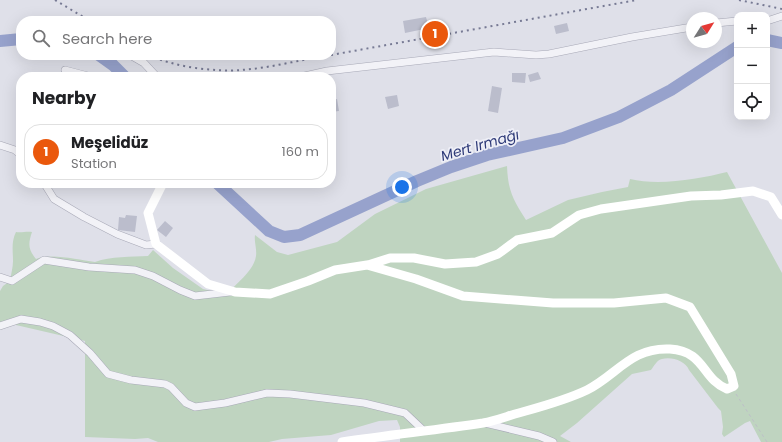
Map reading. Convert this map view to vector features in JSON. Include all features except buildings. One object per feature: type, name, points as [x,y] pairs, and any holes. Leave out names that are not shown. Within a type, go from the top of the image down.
[{"type":"street","points":[[770,20],[782,16]]},
{"type":"street","points":[[722,22],[734,21]]},
{"type":"street","points":[[322,72],[494,52],[536,55],[549,54],[632,37],[686,28]]},
{"type":"street","points":[[139,60],[144,63],[152,72]]},
{"type":"street","points":[[65,70],[73,72]]},
{"type":"street","points":[[0,145],[16,151]]},
{"type":"street","points":[[47,188],[54,199],[117,234],[146,245],[156,244]]},
{"type":"street","points":[[160,188],[148,212],[156,244],[208,284],[235,292]]},
{"type":"street","points":[[0,276],[12,281],[44,260],[135,270],[153,276],[195,296],[235,292],[270,294],[308,282],[334,270],[366,265],[390,258],[414,258],[445,264],[476,262],[498,254],[517,240],[552,232],[579,215],[601,209],[690,196],[722,195],[753,191],[771,197],[782,215]]},
{"type":"street","points":[[342,442],[423,430],[485,423],[554,403],[587,390],[600,382],[621,365],[636,356],[651,350],[670,349],[683,351],[694,356],[719,386],[727,389],[734,386],[731,374],[690,307],[666,298],[614,302],[553,303],[463,296],[410,277],[366,265]]},
{"type":"street","points":[[0,326],[21,318],[53,326],[70,335],[90,353],[108,374],[131,380],[164,384],[171,387],[186,403],[195,407],[225,403],[267,393],[290,394],[364,402],[405,413],[423,430]]},
{"type":"street","points":[[485,423],[539,436],[553,442]]},
{"type":"path","points":[[734,386],[735,393],[767,442]]},
{"type":"green space","points":[[507,166],[510,189],[526,220],[568,200],[628,187],[630,179],[666,182],[692,179],[727,172],[782,273],[782,442],[761,442],[750,421],[724,437],[722,434],[723,427],[721,411],[685,364],[670,358],[662,359],[656,363],[651,370],[632,374],[577,423],[560,436],[571,442],[400,442],[400,427],[397,420],[379,421],[331,435],[282,439],[269,442],[158,442],[148,438],[135,439],[85,437],[85,341],[3,322],[0,327],[0,291],[3,286],[10,281],[13,263],[13,243],[16,232],[32,232],[30,246],[31,252],[36,259],[42,257],[57,257],[95,262],[114,258],[148,256],[153,250],[173,268],[203,289],[228,295],[249,271],[255,261],[255,235],[277,252],[288,255],[337,242],[375,214],[426,189]]},
{"type":"waterway","name":"Mert Irmağı","points":[[0,41],[16,39]]},
{"type":"waterway","name":"Mert Irmağı","points":[[770,41],[782,43]]},
{"type":"waterway","name":"Mert Irmağı","points":[[222,188],[269,231],[284,237],[300,235],[451,167],[487,155],[563,138],[619,117],[671,90],[735,48]]},
{"type":"waterway","name":"Mert Irmağı","points":[[106,60],[120,72]]},
{"type":"railway","points":[[55,0],[82,16]]},
{"type":"railway","points":[[336,54],[637,0]]},
{"type":"railway","points":[[739,0],[782,9]]},
{"type":"railway","points":[[162,60],[182,66],[219,70],[263,68],[304,60]]},
{"type":"place","name":"Meşelidüz","points":[[435,34]]}]
